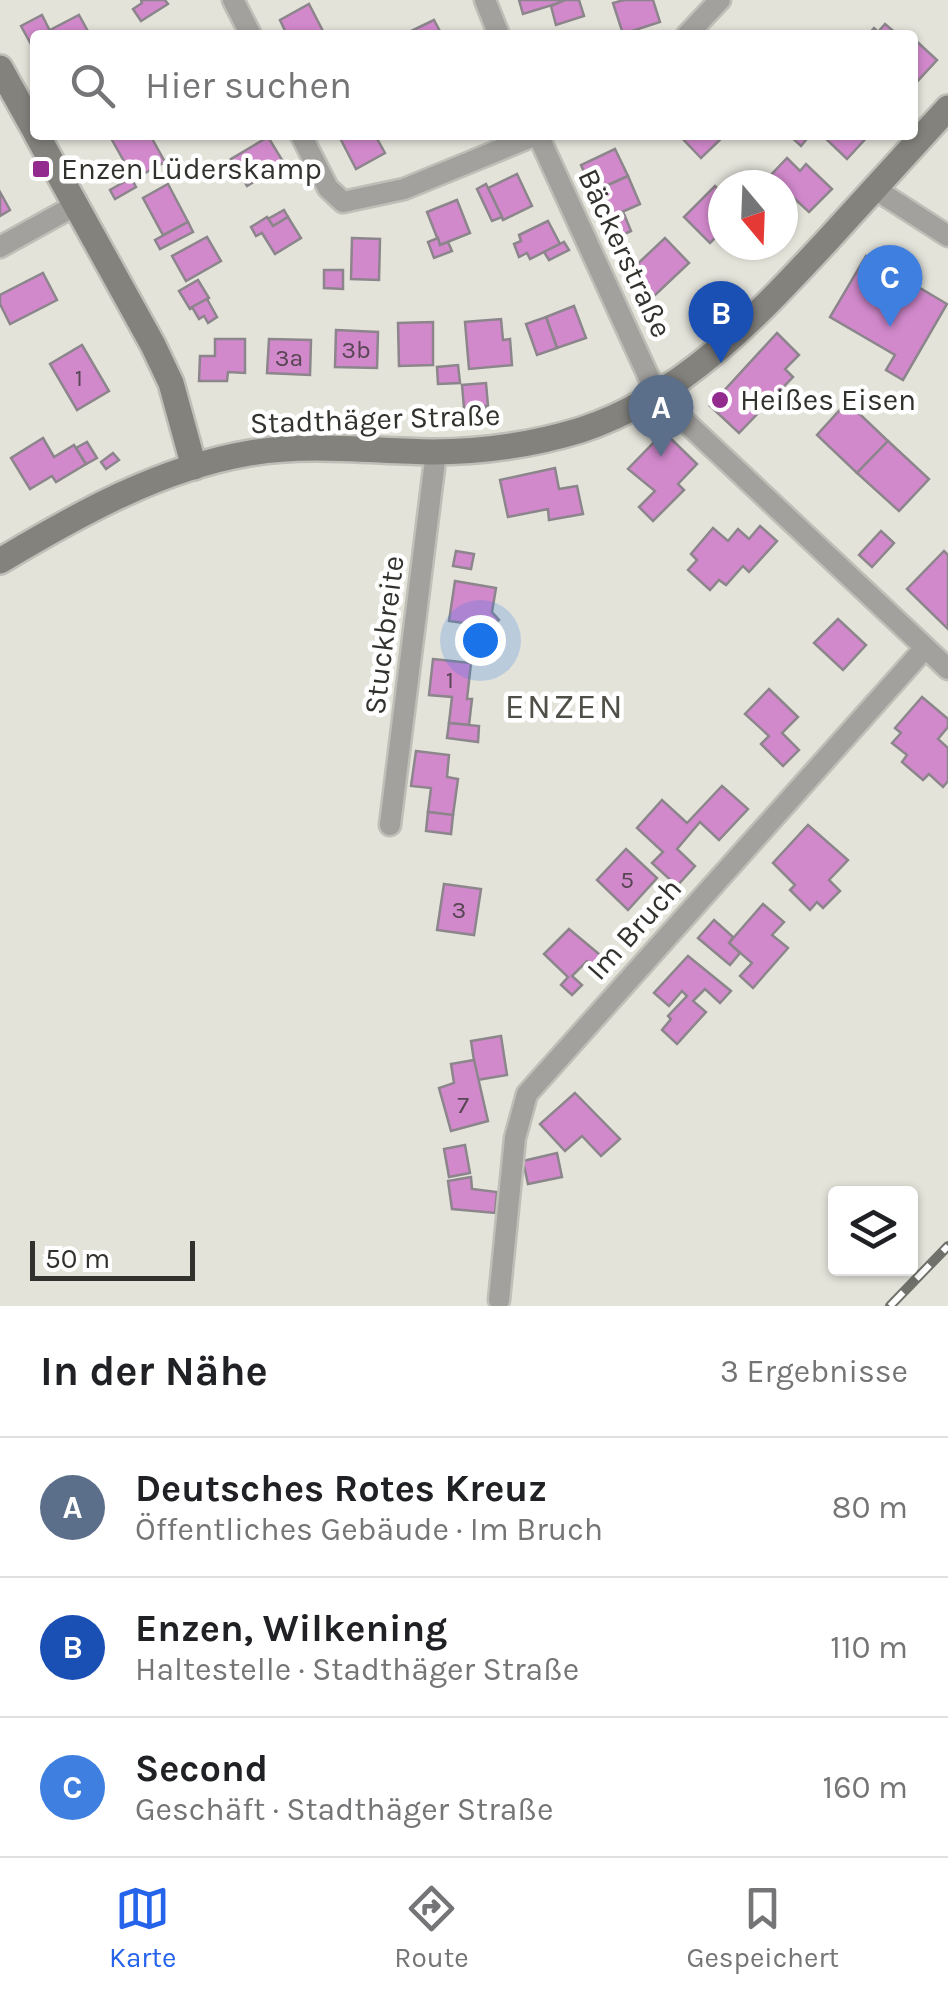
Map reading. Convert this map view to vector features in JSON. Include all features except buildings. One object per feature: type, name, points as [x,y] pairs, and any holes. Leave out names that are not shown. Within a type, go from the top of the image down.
[{"type":"main road","points":[[0,68],[30,122]]},
{"type":"main road","name":"Stadthäger Straße","points":[[0,561],[119,495],[194,467],[250,453],[311,448],[436,452],[512,448],[584,429],[657,395],[752,320],[948,108]]},
{"type":"main road","points":[[40,140],[165,370],[194,467]]},
{"type":"street","points":[[233,0],[248,30]]},
{"type":"street","points":[[485,0],[497,30]]},
{"type":"street","points":[[693,30],[720,0]]},
{"type":"street","points":[[304,140],[328,188],[343,202],[404,189],[525,140]]},
{"type":"street","name":"Bäckerstraße","points":[[539,140],[657,395]]},
{"type":"street","points":[[875,188],[948,236]]},
{"type":"street","points":[[0,247],[76,205]]},
{"type":"street","points":[[657,395],[948,669]]},
{"type":"street","name":"Stuckbreite","points":[[390,825],[436,452]]},
{"type":"street","name":"Im Bruch","points":[[499,1300],[515,1138],[527,1094],[925,648]]},
{"type":"railway","points":[[890,1306],[948,1246]]},
{"type":"place","name":"Enzen Lüderskamp","points":[[41,169]]},
{"type":"place","name":"Second","points":[[890,327]]},
{"type":"place","name":"Enzen, Wilkening","points":[[721,363]]},
{"type":"place","name":"Heißes Eisen","points":[[720,400]]},
{"type":"place","name":"Deutsches Rotes Kreuz","points":[[661,457]]},
{"type":"district","name":"ENZEN","points":[[565,706]]}]
